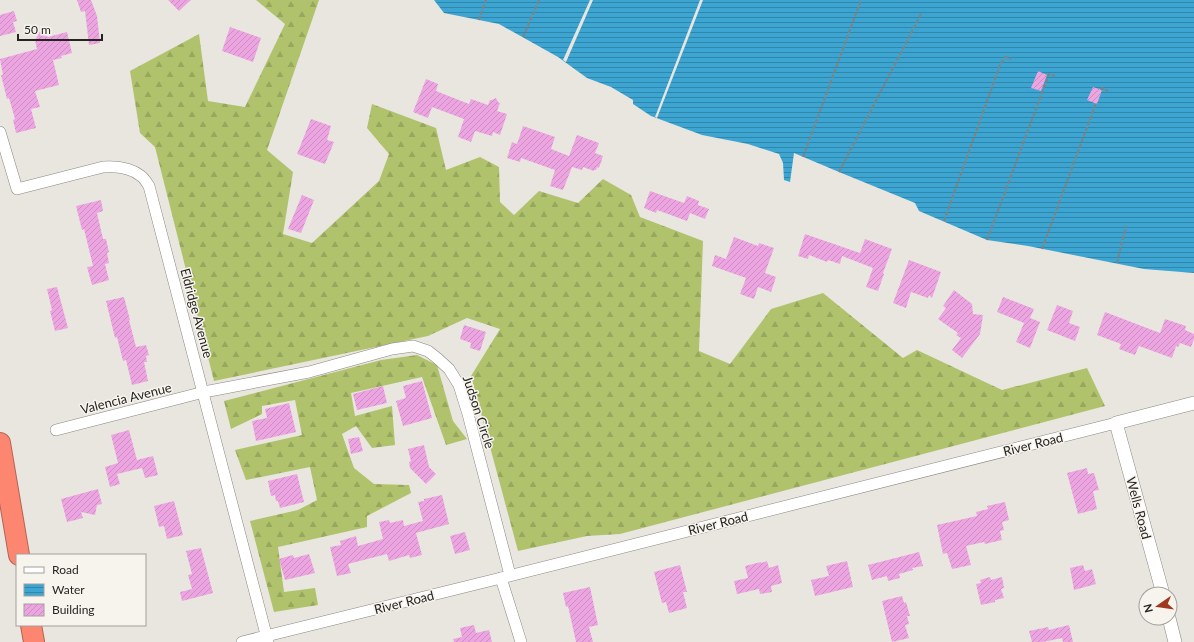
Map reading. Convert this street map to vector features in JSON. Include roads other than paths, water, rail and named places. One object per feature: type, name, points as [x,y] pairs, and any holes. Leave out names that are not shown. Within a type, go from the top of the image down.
[{"type":"highway","points":[[0,443],[19,554]]},
{"type":"highway","points":[[31,626],[34,642]]},
{"type":"street","name":"Eldridge Avenue","points":[[0,132],[17,189],[103,167],[126,168],[141,176],[149,186],[204,392],[267,639]]},
{"type":"street","name":"Judson Circle","points":[[204,392],[309,372],[392,348],[413,346],[428,351],[437,358],[449,369],[459,385],[468,414],[521,642]]},
{"type":"street","name":"Valencia Avenue","points":[[56,430],[204,392]]},
{"type":"street","name":"River Road","points":[[242,642],[267,639],[1194,403]]},
{"type":"street","name":"Wells Road","points":[[1116,423],[1160,586]]},
{"type":"street","points":[[1171,626],[1175,642]]},
{"type":"water","points":[[434,0],[1194,0],[1194,273],[1144,269],[1028,246],[987,240],[919,211],[915,203],[794,153],[790,182],[784,180],[783,163],[779,154],[748,144],[702,135],[651,116],[633,104],[633,100],[611,87],[587,78],[558,57],[499,24],[444,13]]}]
